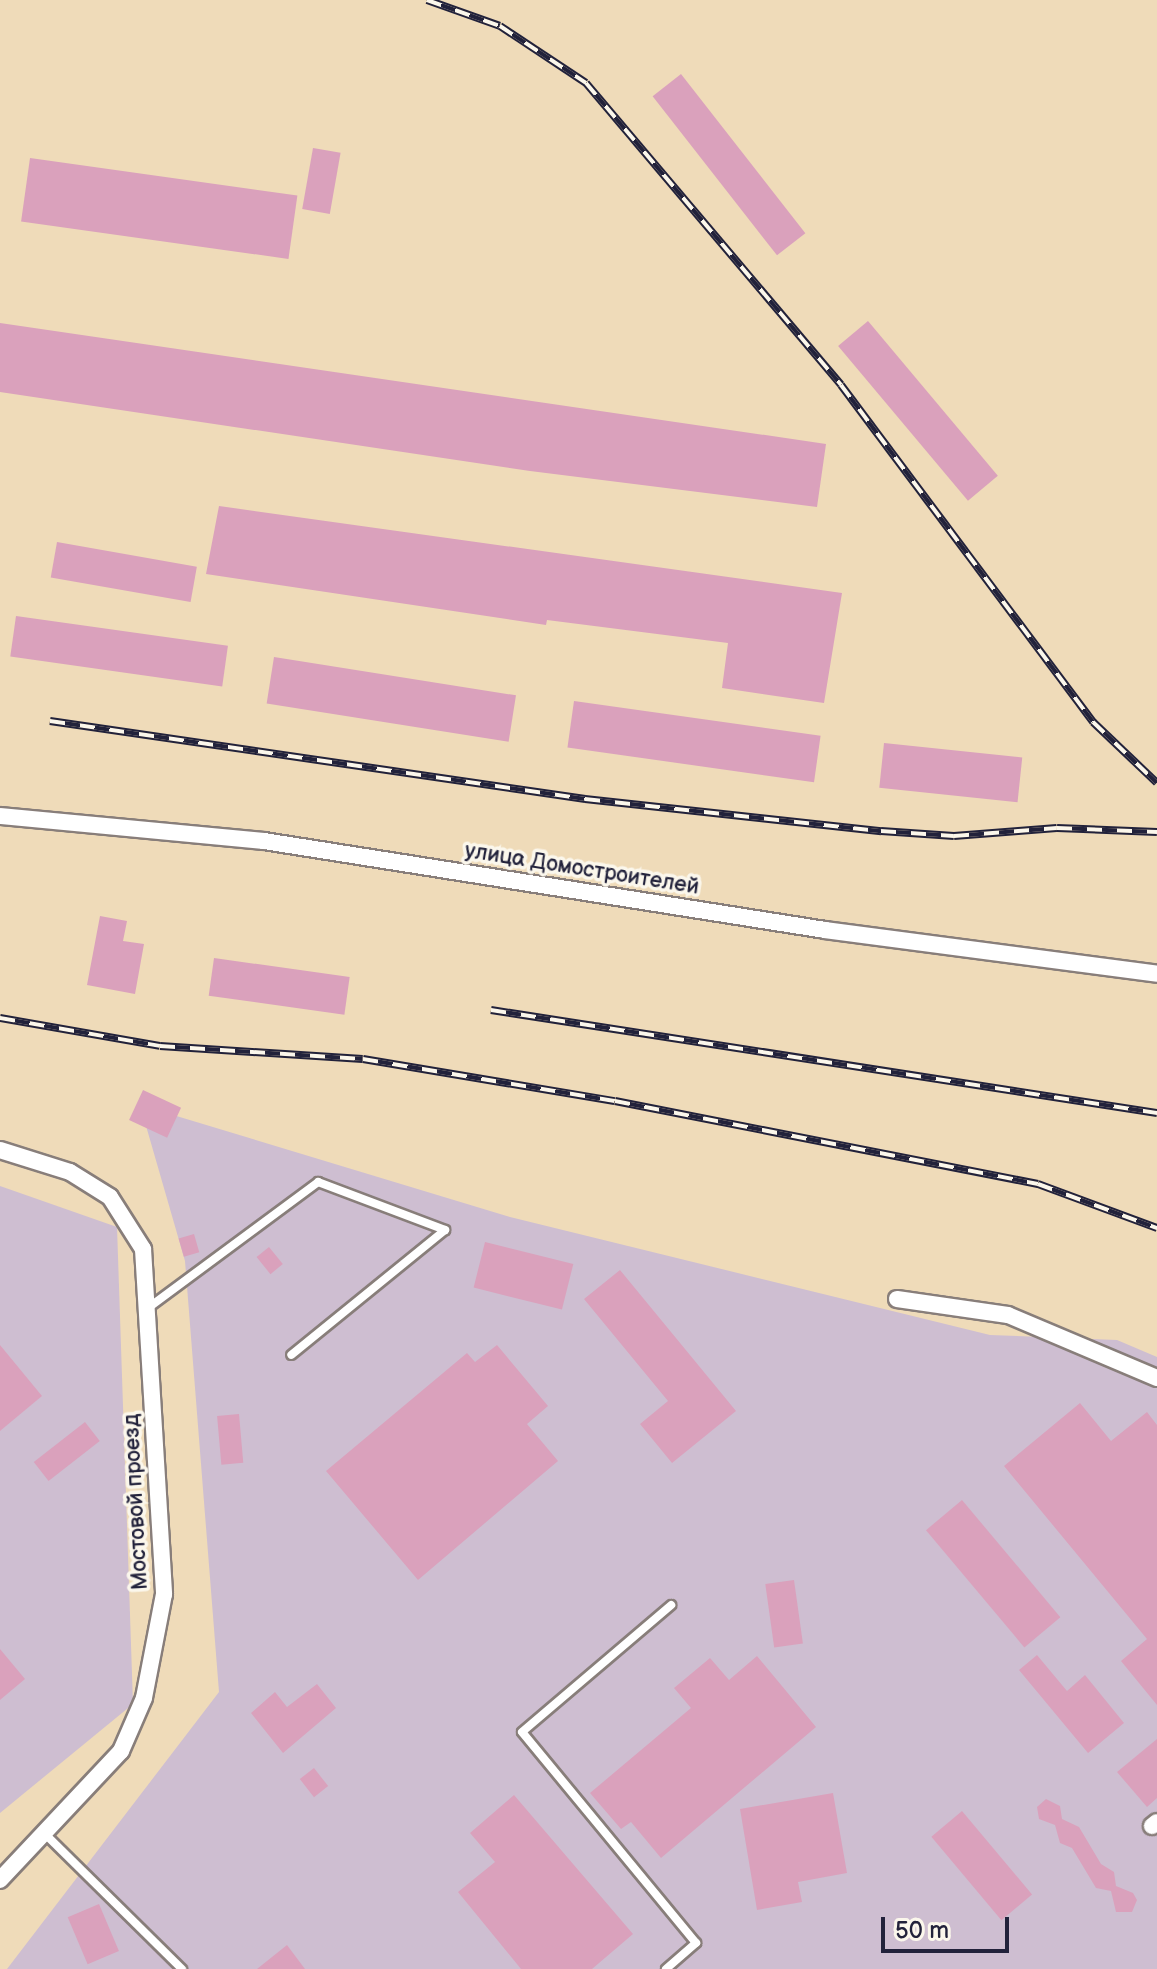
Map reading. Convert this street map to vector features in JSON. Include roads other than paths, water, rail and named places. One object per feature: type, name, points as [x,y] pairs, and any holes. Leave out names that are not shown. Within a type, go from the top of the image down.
[{"type":"street","name":"улица Домостроителей","points":[[0,816],[264,841],[825,930],[1157,974]]},
{"type":"street","name":"Мостовой проезд","points":[[0,1150],[70,1172],[110,1197],[143,1249],[164,1594],[159,1639],[144,1698],[121,1751],[0,1880]]},
{"type":"street","points":[[897,1299],[1008,1315],[1157,1378]]},
{"type":"lane","points":[[148,1309],[318,1182],[445,1230],[291,1355]]},
{"type":"lane","points":[[666,1969],[696,1943],[522,1732],[671,1605]]},
{"type":"lane","points":[[44,1833],[182,1969]]},
{"type":"railway","points":[[427,0],[500,26],[586,83],[841,385],[1093,722],[1157,783]]},
{"type":"railway","points":[[50,721],[585,799],[881,831],[954,836],[1057,828],[1157,832]]},
{"type":"railway","points":[[491,1010],[1157,1113]]},
{"type":"railway","points":[[0,1018],[160,1046],[363,1059],[615,1101],[1038,1184],[1157,1228]]}]
